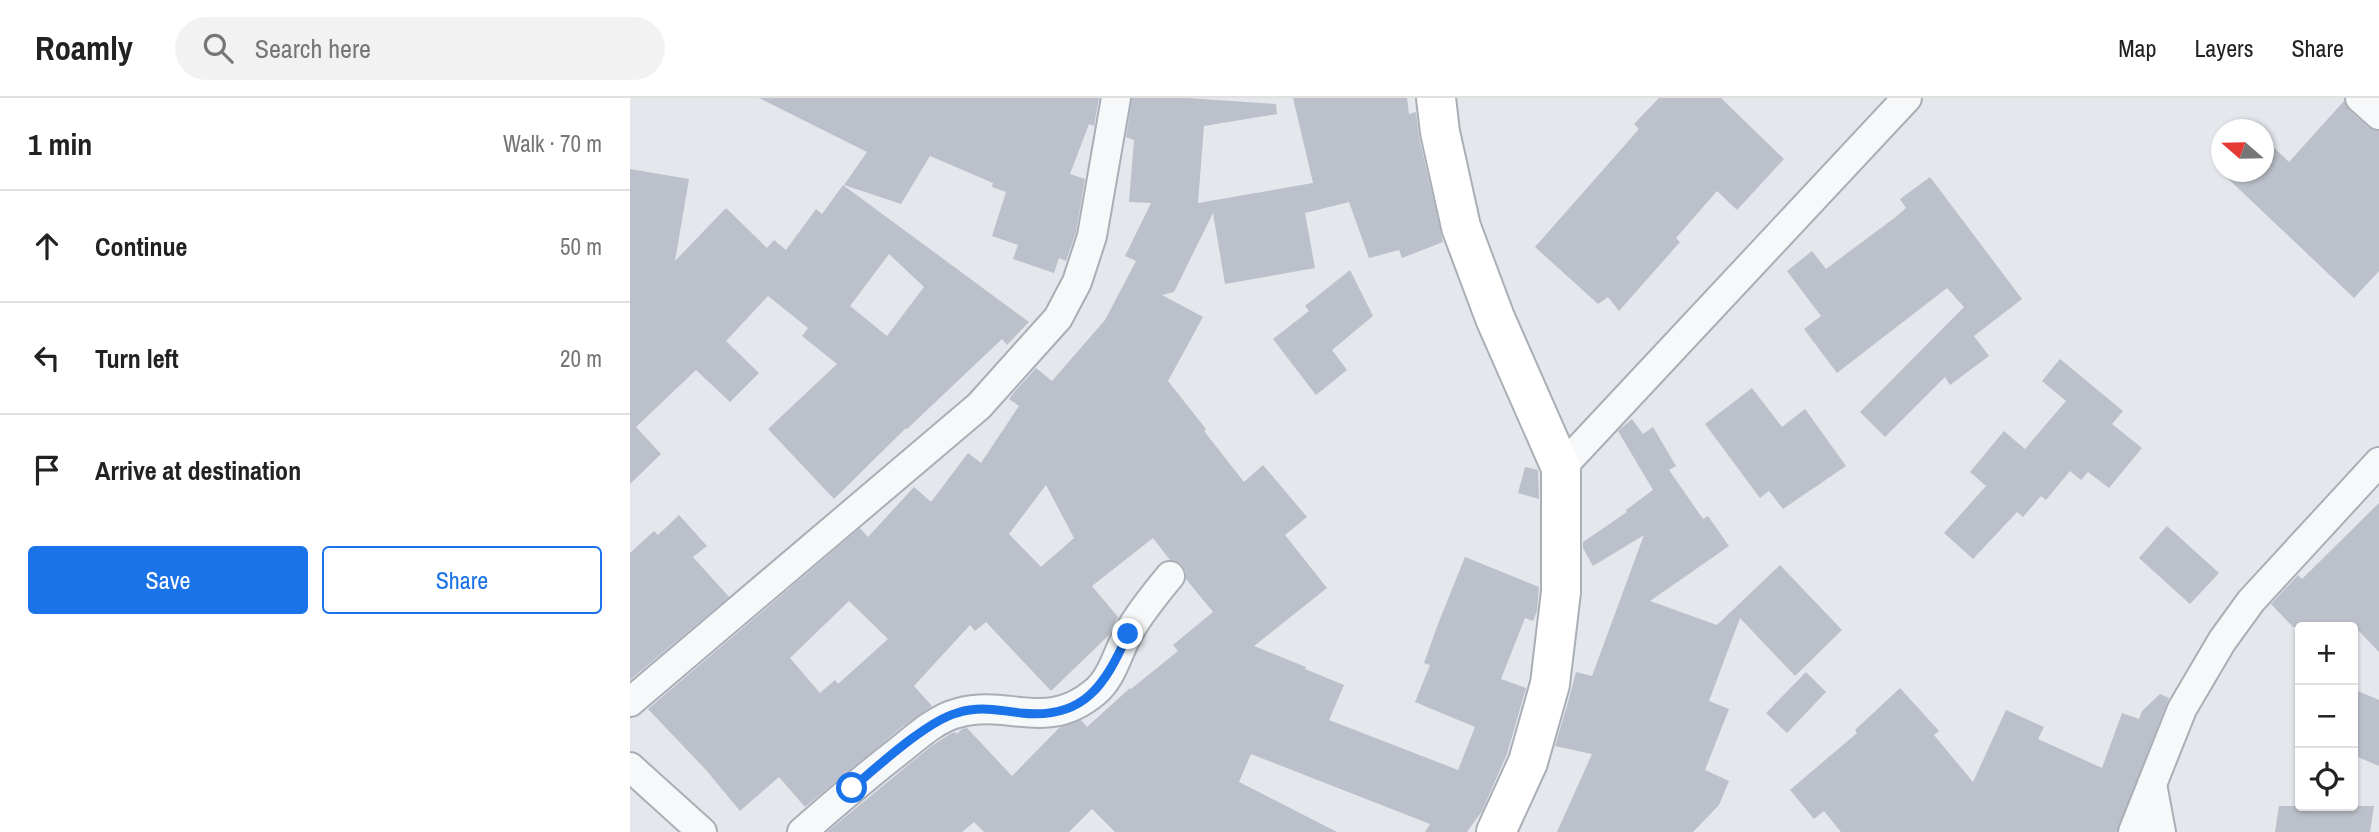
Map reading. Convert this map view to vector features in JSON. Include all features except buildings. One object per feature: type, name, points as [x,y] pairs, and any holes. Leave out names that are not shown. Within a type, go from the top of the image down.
[{"type":"street","points":[[630,702],[979,406],[1058,318],[1077,282],[1092,236],[1116,98]]},
{"type":"street","points":[[1436,98],[1440,132],[1461,227],[1495,317],[1561,468],[1560,592],[1550,684],[1528,762],[1496,832]]},
{"type":"street","points":[[1561,468],[1907,98]]},
{"type":"street","points":[[2360,98],[2379,115]]},
{"type":"street","points":[[2133,832],[2182,709],[2222,641],[2252,601],[2379,462]]},
{"type":"street","points":[[802,832],[920,733],[955,713],[982,708],[1035,715],[1062,712],[1097,691],[1147,603],[1170,576]]},
{"type":"street","points":[[630,767],[702,832]]},
{"type":"street","points":[[2152,784],[2161,832]]},
{"type":"route","points":[[852,788],[920,733],[955,713],[982,708],[1035,715],[1062,712],[1097,691],[1113,666],[1128,634]]}]
